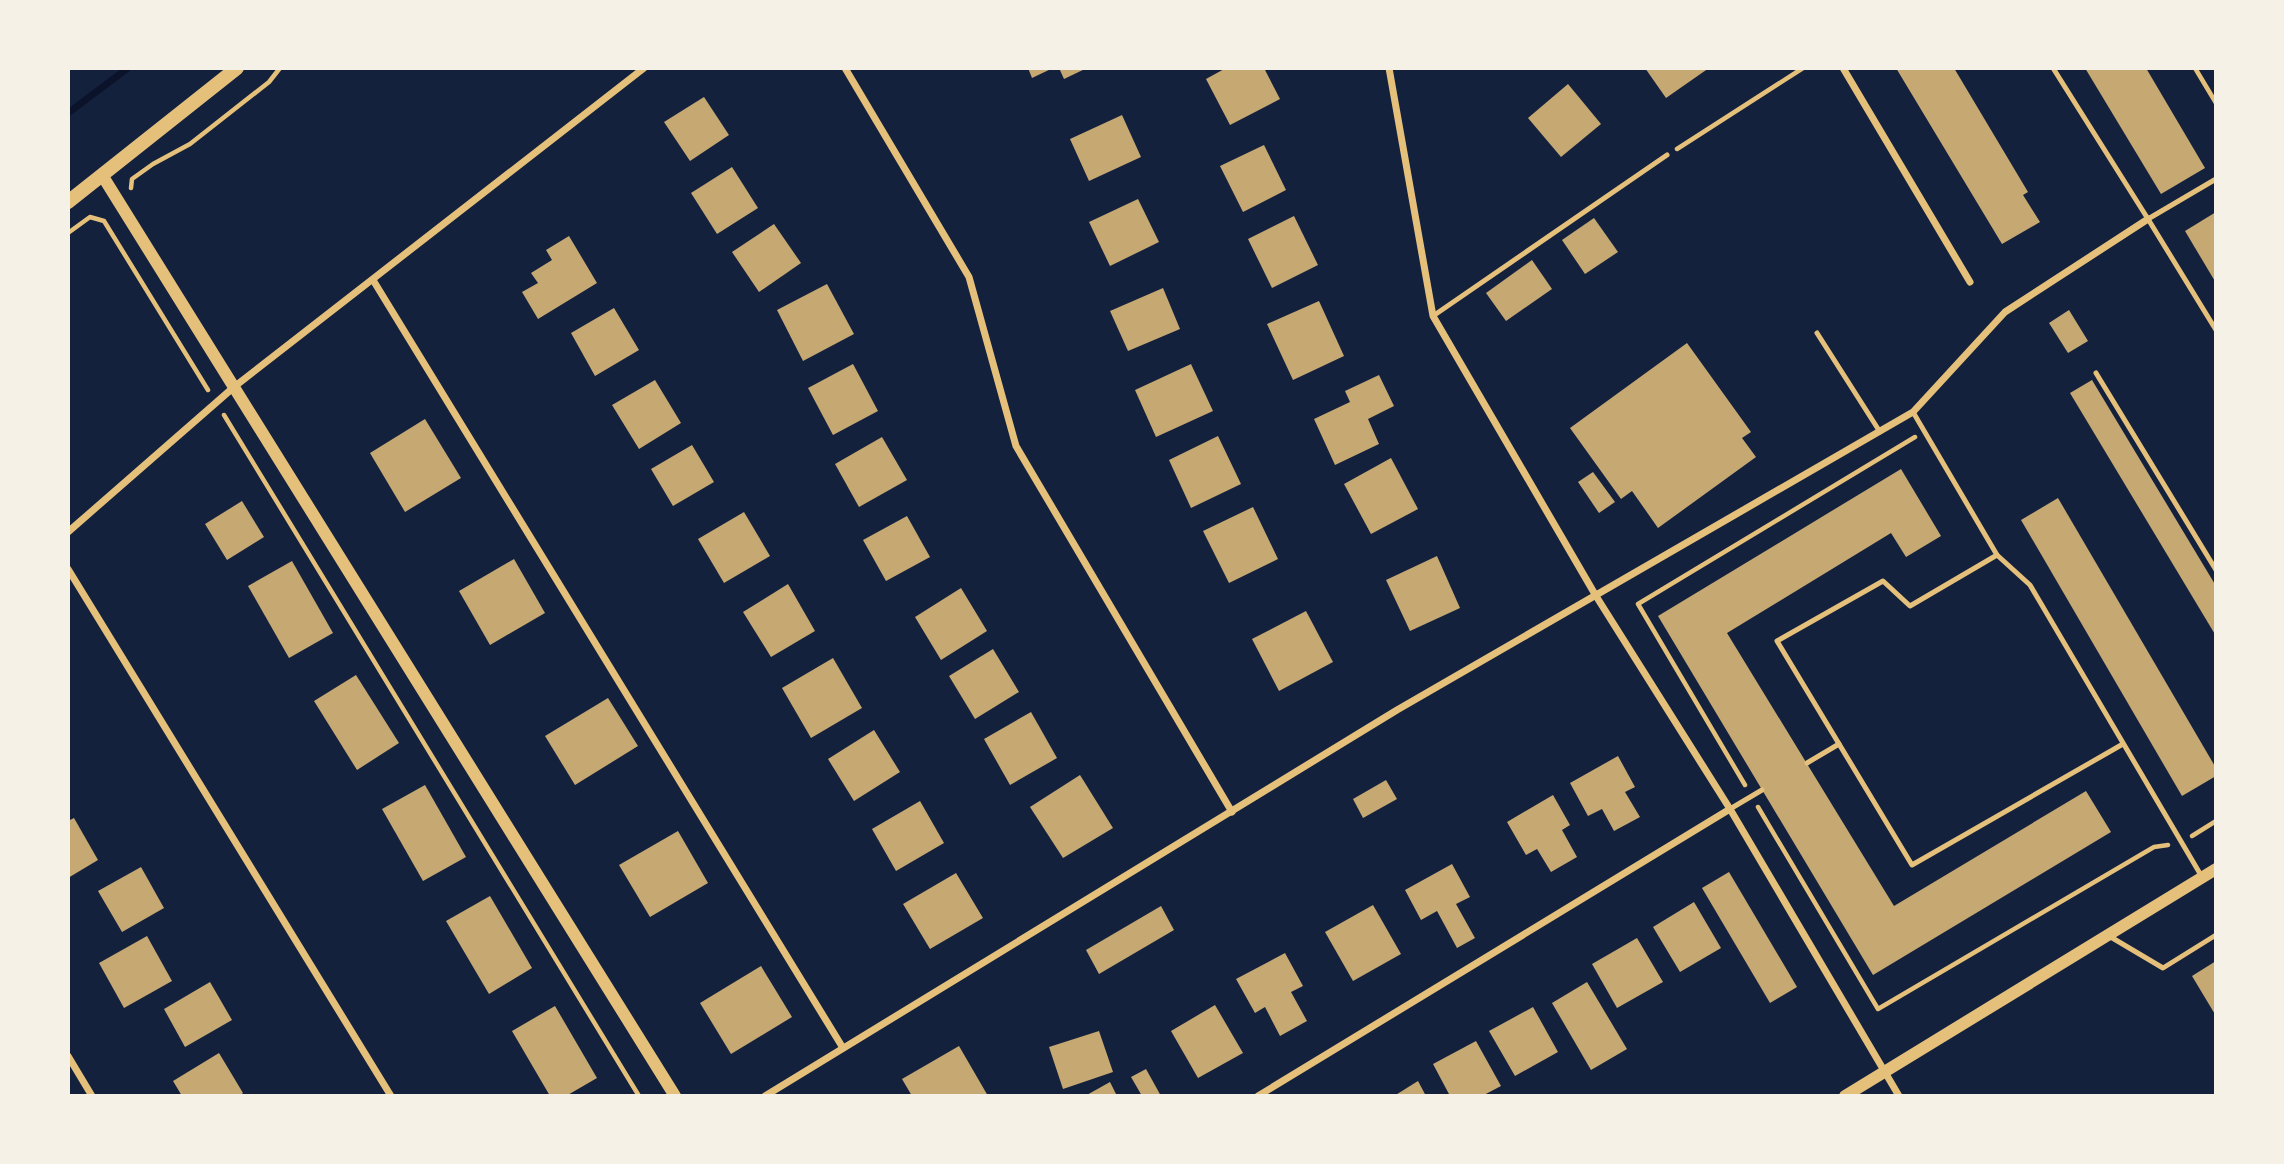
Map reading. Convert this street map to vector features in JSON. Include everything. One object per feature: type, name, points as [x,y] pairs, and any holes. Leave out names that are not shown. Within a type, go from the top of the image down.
[{"type":"main road","points":[[68,202],[237,68]]},
{"type":"street","points":[[68,532],[234,387],[644,68]]},
{"type":"street","points":[[845,68],[969,277],[1016,446],[1231,812]]},
{"type":"street","points":[[1389,68],[1433,316],[1596,596],[1730,810],[1899,1096]]},
{"type":"street","points":[[1843,68],[1970,282]]},
{"type":"street","points":[[102,175],[675,1096]]},
{"type":"street","points":[[765,1096],[1397,710],[1913,412],[2005,312],[2148,219]]},
{"type":"street","points":[[373,280],[843,1048]]},
{"type":"street","points":[[68,569],[391,1096]]},
{"type":"street","points":[[1258,1096],[1730,810]]},
{"type":"street","points":[[1845,1096],[2216,869]]},
{"type":"street","points":[[68,1056],[92,1096]]},
{"type":"lane","points":[[2053,68],[2216,330]]},
{"type":"lane","points":[[1433,316],[1667,155]]},
{"type":"lane","points":[[2148,219],[2216,179]]},
{"type":"lane","points":[[1816,333],[1880,432]]},
{"type":"lane","points":[[2096,373],[2216,570]]},
{"type":"lane","points":[[1913,412],[1997,555],[2031,585],[2202,877]]},
{"type":"lane","points":[[1997,555],[1910,606],[1883,582],[1777,641],[1912,865],[2123,744]]},
{"type":"lane","points":[[1807,763],[1839,744]]},
{"type":"lane","points":[[1730,810],[1762,790]]},
{"type":"lane","points":[[2106,935],[2162,968],[2216,935]]},
{"type":"path","points":[[103,220],[130,201],[132,179],[190,144],[270,82],[280,68]]},
{"type":"path","points":[[1667,155],[1803,68]]},
{"type":"path","points":[[2195,68],[2216,103]]},
{"type":"path","points":[[68,233],[90,217],[103,220],[639,1096]]},
{"type":"building","points":[[1028,68],[1053,68],[1032,78]]},
{"type":"building","points":[[1059,68],[1087,68],[1064,79]]},
{"type":"building","points":[[1226,68],[1264,68],[1280,99],[1230,125],[1206,79]]},
{"type":"building","points":[[1645,68],[1709,68],[1666,98]]},
{"type":"building","points":[[1896,68],[1954,68],[2028,192],[2023,195],[2040,222],[2002,244]]},
{"type":"building","points":[[2085,68],[2146,68],[2205,168],[2161,194]]},
{"type":"building","points":[[1568,84],[1601,124],[1561,157],[1528,118]]},
{"type":"building","points":[[704,97],[729,135],[690,161],[664,122]]},
{"type":"building","points":[[1122,115],[1141,157],[1089,181],[1070,139]]},
{"type":"building","points":[[1264,145],[1286,190],[1243,212],[1220,166]]},
{"type":"building","points":[[732,167],[758,208],[717,234],[691,193]]},
{"type":"building","points":[[1138,199],[1159,242],[1110,266],[1089,222]]},
{"type":"building","points":[[2216,212],[2216,283],[2185,231]]},
{"type":"building","points":[[1294,216],[1318,265],[1272,288],[1248,239]]},
{"type":"building","points":[[1594,218],[1618,252],[1585,274],[1562,240]]},
{"type":"building","points":[[774,224],[801,263],[759,292],[732,252]]},
{"type":"building","points":[[569,236],[597,283],[538,319],[522,292],[538,283],[531,273],[552,260],[546,250]]},
{"type":"building","points":[[1532,260],[1552,289],[1506,321],[1486,293]]},
{"type":"building","points":[[827,284],[854,334],[803,361],[777,310]]},
{"type":"building","points":[[1163,288],[1180,329],[1128,351],[1110,311]]},
{"type":"building","points":[[1319,301],[1344,356],[1293,380],[1267,324]]},
{"type":"building","points":[[614,308],[639,350],[595,376],[571,333]]},
{"type":"building","points":[[2069,310],[2088,341],[2068,353],[2049,323]]},
{"type":"building","points":[[1687,343],[1751,432],[1742,438],[1756,457],[1658,528],[1632,491],[1621,499],[1570,428]]},
{"type":"building","points":[[853,364],[878,411],[833,435],[808,388]]},
{"type":"building","points":[[1191,364],[1213,411],[1156,437],[1135,390]]},
{"type":"building","points":[[1379,375],[1394,406],[1368,419],[1379,444],[1335,465],[1314,419],[1350,402],[1345,391]]},
{"type":"building","points":[[655,380],[681,423],[639,449],[612,405]]},
{"type":"building","points":[[2092,380],[2216,586],[2216,636],[2070,393]]},
{"type":"building","points":[[425,419],[461,478],[405,512],[370,453]]},
{"type":"building","points":[[1218,436],[1241,484],[1191,508],[1169,460]]},
{"type":"building","points":[[882,437],[907,480],[859,507],[835,464]]},
{"type":"building","points":[[692,445],[714,482],[673,506],[651,469]]},
{"type":"building","points":[[1391,458],[1418,509],[1371,534],[1344,484]]},
{"type":"building","points":[[1901,469],[1941,536],[1906,557],[1891,533],[1727,633],[1894,906],[2086,791],[2111,832],[1873,975],[1658,616]]},
{"type":"building","points":[[1593,472],[1615,502],[1599,513],[1578,482]]},
{"type":"building","points":[[2058,498],[2216,768],[2216,776],[2182,796],[2021,520]]},
{"type":"building","points":[[242,501],[264,537],[227,560],[205,524]]},
{"type":"building","points":[[1253,507],[1278,559],[1229,583],[1203,531]]},
{"type":"building","points":[[744,512],[770,556],[724,583],[698,539]]},
{"type":"building","points":[[907,516],[930,557],[886,581],[863,540]]},
{"type":"building","points":[[1437,556],[1460,608],[1410,631],[1386,580]]},
{"type":"building","points":[[514,559],[545,613],[490,645],[459,591]]},
{"type":"building","points":[[292,561],[333,633],[289,658],[248,586]]},
{"type":"building","points":[[788,584],[815,631],[771,657],[743,612]]},
{"type":"building","points":[[961,588],[987,631],[941,660],[915,617]]},
{"type":"building","points":[[1306,611],[1333,662],[1279,691],[1252,639]]},
{"type":"building","points":[[993,649],[1019,692],[975,719],[949,676]]},
{"type":"building","points":[[833,658],[862,708],[811,738],[782,688]]},
{"type":"building","points":[[356,675],[399,743],[357,770],[314,701]]},
{"type":"building","points":[[608,698],[638,746],[575,785],[545,736]]},
{"type":"building","points":[[1031,712],[1057,758],[1010,785],[984,739]]},
{"type":"building","points":[[874,730],[900,772],[854,801],[828,759]]},
{"type":"building","points":[[1618,756],[1635,787],[1625,792],[1640,817],[1614,831],[1602,809],[1588,816],[1570,783]]},
{"type":"building","points":[[1080,775],[1113,828],[1063,858],[1030,807]]},
{"type":"building","points":[[1386,780],[1397,799],[1363,818],[1353,799]]},
{"type":"building","points":[[425,785],[466,857],[423,881],[382,809]]},
{"type":"building","points":[[1553,795],[1570,825],[1562,830],[1577,857],[1551,872],[1537,849],[1526,855],[1507,822]]},
{"type":"building","points":[[920,801],[944,843],[896,871],[872,829]]},
{"type":"building","points":[[74,818],[98,860],[68,878],[68,821]]},
{"type":"building","points":[[678,831],[708,883],[650,917],[619,865]]},
{"type":"building","points":[[1452,864],[1470,897],[1456,904],[1475,938],[1457,948],[1437,911],[1421,920],[1405,890]]},
{"type":"building","points":[[141,867],[164,908],[122,932],[98,891]]},
{"type":"building","points":[[1729,872],[1797,987],[1770,1003],[1702,888]]},
{"type":"building","points":[[956,873],[983,918],[930,949],[903,904]]},
{"type":"building","points":[[490,896],[532,968],[489,994],[446,921]]},
{"type":"building","points":[[1694,902],[1721,948],[1680,972],[1653,927]]},
{"type":"building","points":[[1373,905],[1401,954],[1353,981],[1325,932]]},
{"type":"building","points":[[1161,906],[1174,930],[1099,974],[1086,950]]},
{"type":"building","points":[[147,936],[172,981],[124,1008],[99,963]]},
{"type":"building","points":[[1637,938],[1663,982],[1617,1008],[1592,964]]},
{"type":"building","points":[[1285,953],[1303,986],[1291,992],[1307,1021],[1280,1036],[1265,1007],[1255,1013],[1236,979]]},
{"type":"building","points":[[2216,961],[2216,1016],[2192,976]]},
{"type":"building","points":[[761,966],[792,1017],[731,1054],[700,1003]]},
{"type":"building","points":[[210,982],[232,1020],[185,1047],[164,1009]]},
{"type":"building","points":[[1587,982],[1627,1049],[1591,1070],[1552,1003]]},
{"type":"building","points":[[1215,1005],[1243,1053],[1198,1078],[1171,1031]]},
{"type":"building","points":[[555,1006],[597,1078],[566,1096],[550,1096],[512,1031]]},
{"type":"building","points":[[1533,1007],[1558,1052],[1515,1076],[1489,1031]]},
{"type":"building","points":[[1099,1031],[1113,1072],[1063,1089],[1049,1047]]},
{"type":"building","points":[[1476,1041],[1501,1086],[1482,1096],[1450,1096],[1433,1064]]},
{"type":"building","points":[[959,1046],[988,1096],[912,1096],[902,1079]]},
{"type":"building","points":[[219,1053],[243,1093],[239,1096],[182,1096],[173,1081]]},
{"type":"building","points":[[1146,1069],[1161,1096],[1142,1096],[1131,1077]]},
{"type":"building","points":[[1418,1081],[1426,1096],[1394,1096]]},
{"type":"building","points":[[1110,1082],[1117,1096],[1085,1096]]},
{"type":"waterway","points":[[68,113],[128,68]]}]
